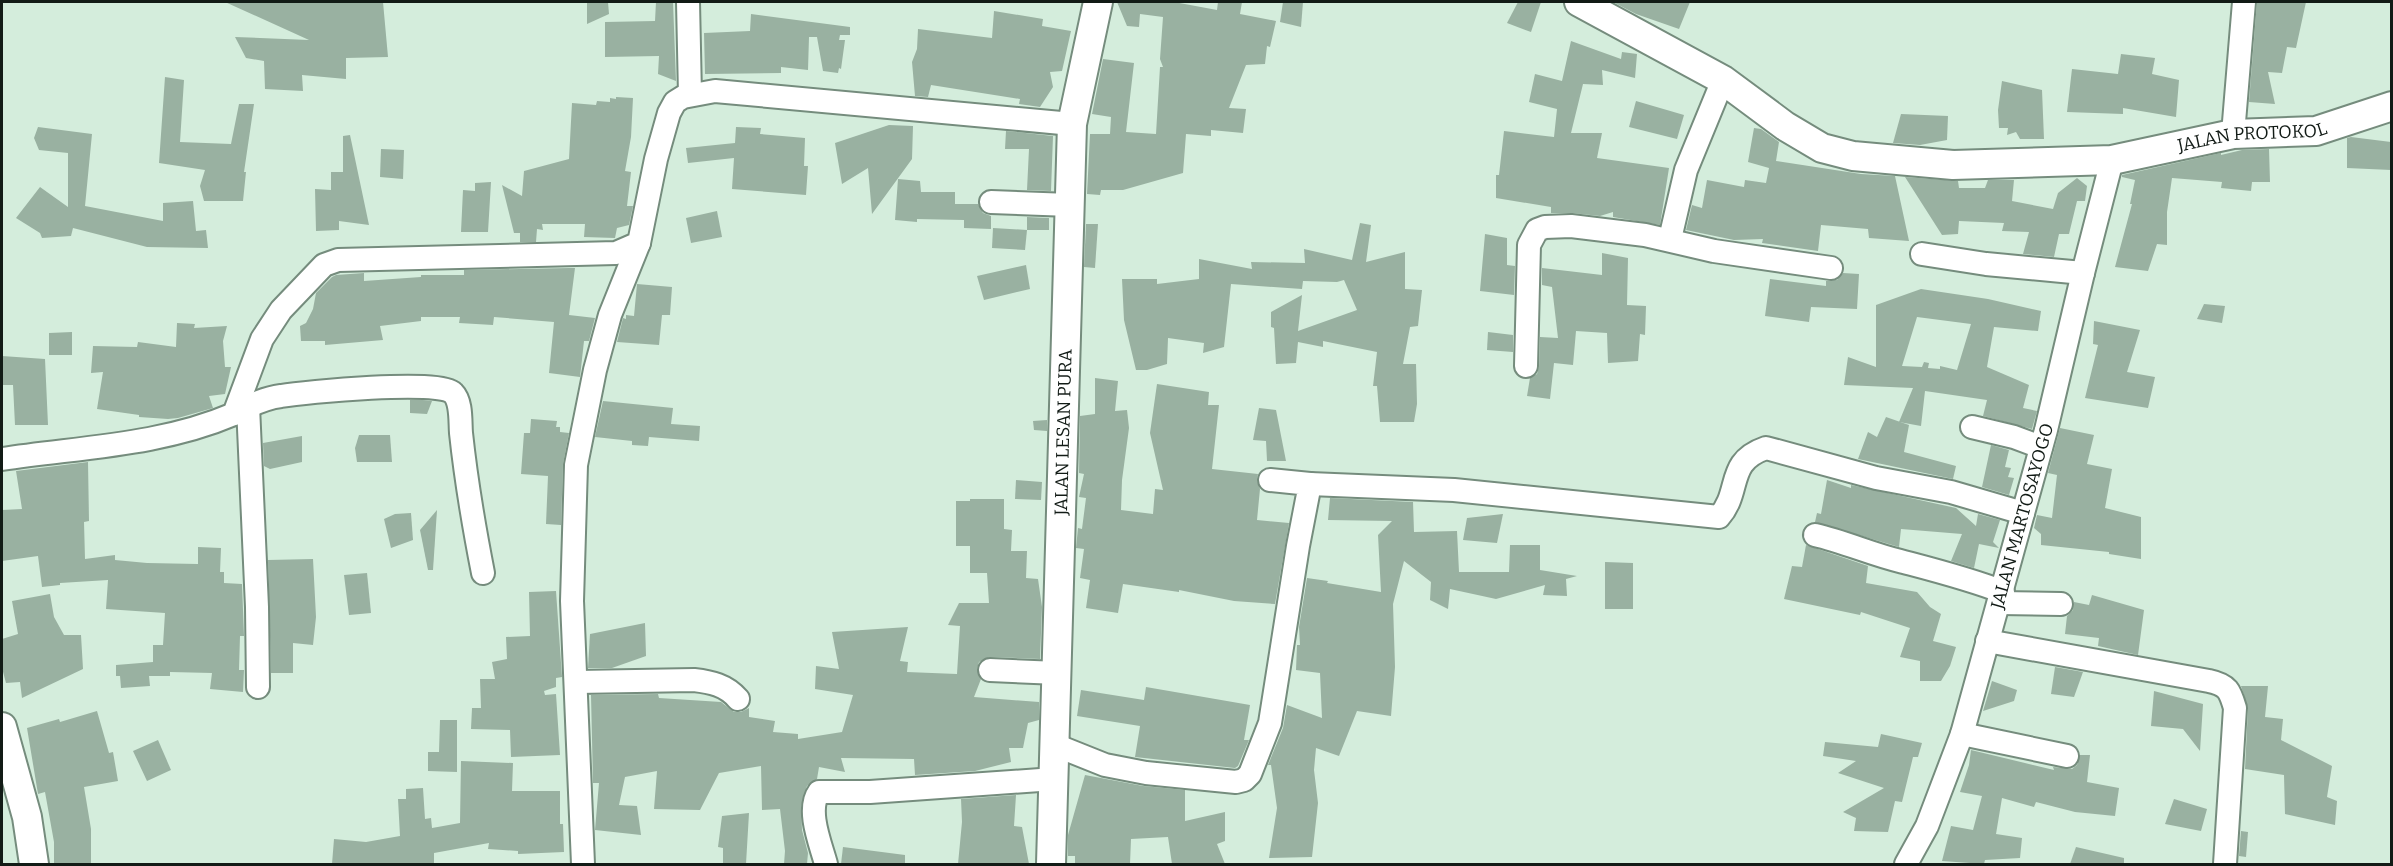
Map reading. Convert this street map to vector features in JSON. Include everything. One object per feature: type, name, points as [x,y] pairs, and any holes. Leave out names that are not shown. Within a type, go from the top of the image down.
[{"type":"street","points":[[688,2],[690,95]]},
{"type":"street","name":"JALAN LESAN PURA","points":[[1051,864],[1072,124],[1098,2]]},
{"type":"street","name":"JALAN PROTOKOL","points":[[1579,2],[1723,80],[1785,126],[1822,148],[1853,156],[1953,165],[2112,160],[2233,134],[2316,131],[2391,106]]},
{"type":"street","points":[[2233,134],[2244,2]]},
{"type":"street","points":[[1670,239],[1686,171],[1723,80]]},
{"type":"street","points":[[583,864],[572,601],[576,465],[595,370],[607,326],[639,243],[656,159],[669,113],[675,102],[683,96],[715,91],[1072,124]]},
{"type":"street","name":"JALAN MARTOSAYOGO","points":[[1906,864],[1927,826],[1962,734],[2042,447],[2112,160]]},
{"type":"street","points":[[991,202],[1070,205]]},
{"type":"street","points":[[1526,366],[1528,252],[1537,230],[1545,226],[1571,226],[1670,239],[1714,251],[1831,268]]},
{"type":"street","points":[[258,687],[257,607],[241,410],[262,339],[281,310],[324,265],[338,260],[616,253],[639,243]]},
{"type":"street","points":[[1922,254],[1986,264],[2083,273]]},
{"type":"street","points":[[2,459],[161,438],[204,427],[279,396],[393,386],[444,389],[452,392],[457,399],[466,483],[483,573]]},
{"type":"street","points":[[1972,427],[2014,437],[2042,447]]},
{"type":"street","points":[[1270,480],[1310,484],[1454,490],[1719,517],[1727,508],[1739,466],[1751,453],[1766,448],[1876,478],[1951,492],[2023,513]]},
{"type":"street","points":[[1055,745],[1104,765],[1146,773],[1236,782],[1244,780],[1250,774],[1270,723],[1310,484]]},
{"type":"street","points":[[1815,535],[1839,541],[2001,597],[2061,604]]},
{"type":"street","points":[[1987,641],[2216,682],[2230,690],[2235,708],[2225,864]]},
{"type":"street","points":[[990,670],[1058,673]]},
{"type":"street","points":[[577,682],[708,681],[729,689],[738,699]]},
{"type":"street","points":[[2,727],[27,817],[34,864]]},
{"type":"street","points":[[1962,734],[2067,756]]},
{"type":"street","points":[[826,864],[814,822],[816,796],[819,792],[870,792],[1054,779]]},
{"type":"building","points":[[225,2],[383,2],[388,57],[346,58],[346,79],[302,75],[303,91],[265,89],[264,61],[246,58],[235,37],[309,40]]},
{"type":"building","points":[[587,2],[608,2],[609,14],[587,24]]},
{"type":"building","points":[[656,2],[673,2],[676,81],[658,74],[659,56],[605,57],[605,22],[655,21]]},
{"type":"building","points":[[1117,2],[1174,2],[1217,10],[1218,2],[1242,2],[1240,14],[1276,21],[1270,47],[1267,46],[1265,64],[1246,65],[1229,108],[1246,109],[1243,133],[1211,130],[1211,136],[1186,134],[1183,173],[1123,190],[1101,190],[1100,195],[1087,194],[1090,134],[1110,134],[1111,117],[1092,114],[1103,59],[1134,63],[1126,132],[1156,134],[1160,67],[1163,67],[1160,59],[1163,17],[1140,14],[1139,27],[1127,26]]},
{"type":"building","points":[[1283,2],[1303,2],[1301,27],[1280,22]]},
{"type":"building","points":[[1518,2],[1541,2],[1531,32],[1507,23]]},
{"type":"building","points":[[1613,2],[1690,2],[1679,29],[1636,14]]},
{"type":"building","points":[[2257,2],[2306,2],[2296,48],[2287,47],[2282,73],[2268,72],[2275,104],[2249,102]]},
{"type":"building","points":[[994,11],[1043,19],[1042,26],[1071,31],[1062,71],[1050,72],[1053,87],[1040,107],[1019,104],[1020,99],[931,85],[928,97],[915,96],[912,62],[917,49],[918,29],[992,38]]},
{"type":"building","points":[[751,14],[850,27],[850,35],[840,35],[839,40],[845,40],[841,69],[839,68],[838,73],[823,71],[817,37],[809,37],[808,70],[781,67],[781,73],[705,74],[704,33],[750,31]]},
{"type":"building","points":[[1571,41],[1621,59],[1622,52],[1637,54],[1635,78],[1602,70],[1603,85],[1583,84],[1571,133],[1602,133],[1597,158],[1669,168],[1660,225],[1613,217],[1613,212],[1600,216],[1551,213],[1551,207],[1496,198],[1496,175],[1499,175],[1504,131],[1554,137],[1557,109],[1529,102],[1535,74],[1562,81]]},
{"type":"building","points":[[2121,54],[2155,58],[2152,74],[2179,80],[2176,117],[2123,108],[2123,114],[2067,112],[2072,69],[2118,74]]},
{"type":"building","points":[[165,77],[184,80],[180,142],[231,144],[239,104],[254,104],[244,172],[246,172],[243,201],[204,201],[200,186],[205,170],[159,163]]},
{"type":"building","points":[[2002,81],[2042,90],[2044,139],[2020,139],[2016,132],[2007,135],[2008,128],[1999,128],[1998,110]]},
{"type":"building","points":[[616,97],[633,98],[631,137],[625,171],[631,172],[627,206],[633,206],[629,225],[617,228],[615,238],[584,237],[585,224],[542,224],[543,230],[537,229],[536,242],[520,242],[520,233],[514,233],[502,185],[522,196],[524,171],[569,159],[572,103],[596,105],[597,101],[610,102],[610,98],[616,99]]},
{"type":"building","points":[[1636,101],[1684,115],[1677,139],[1629,127]]},
{"type":"building","points":[[1901,114],[1948,116],[1947,140],[1920,145],[1893,143]]},
{"type":"building","points":[[889,125],[913,126],[912,159],[872,214],[868,168],[842,184],[835,143]]},
{"type":"building","points":[[38,127],[92,134],[85,206],[163,221],[163,203],[193,201],[196,231],[206,230],[208,248],[147,247],[73,228],[71,236],[42,238],[40,233],[16,218],[40,187],[68,207],[68,153],[39,150],[34,138]]},
{"type":"building","points":[[736,127],[761,128],[760,134],[805,138],[804,166],[808,166],[806,195],[732,189],[734,158],[688,163],[686,148],[735,143]]},
{"type":"building","points":[[1754,128],[1761,129],[1779,142],[1776,161],[1861,174],[1895,176],[1909,241],[1869,238],[1868,229],[1821,225],[1818,251],[1762,243],[1763,239],[1734,240],[1686,230],[1692,205],[1702,208],[1707,180],[1744,187],[1745,180],[1766,183],[1769,168],[1748,162]]},
{"type":"building","points":[[1006,131],[1053,136],[1051,191],[1027,190],[1029,149],[1005,149]]},
{"type":"building","points":[[350,135],[369,225],[339,221],[339,230],[316,231],[315,189],[331,190],[331,172],[343,172],[343,136]]},
{"type":"building","points":[[2347,138],[2391,142],[2391,170],[2347,168]]},
{"type":"building","points":[[381,149],[404,150],[403,179],[380,177]]},
{"type":"building","points":[[2269,149],[2270,182],[2252,182],[2251,191],[2221,188],[2222,182],[2172,178],[2167,212],[2167,245],[2157,244],[2148,271],[2115,267],[2132,204],[2130,204],[2135,180],[2122,177],[2122,175],[2221,153],[2221,155],[2242,150]]},
{"type":"building","points":[[1905,177],[1958,181],[1959,188],[1985,188],[1988,180],[2014,180],[2012,201],[2053,209],[2058,193],[2077,178],[2087,186],[2085,201],[2077,201],[2069,234],[2059,234],[2054,257],[2023,254],[2029,232],[2002,231],[2004,223],[1959,221],[1958,234],[1942,235]]},
{"type":"building","points":[[898,179],[920,181],[921,192],[955,192],[955,204],[978,204],[983,213],[991,216],[991,229],[964,228],[964,220],[917,219],[917,222],[895,220]]},
{"type":"building","points":[[491,182],[488,232],[461,232],[463,190],[475,191],[475,183]]},
{"type":"building","points":[[717,211],[722,237],[691,243],[686,218]]},
{"type":"building","points":[[1027,217],[1049,218],[1049,230],[1027,230]]},
{"type":"building","points":[[1360,223],[1371,225],[1366,262],[1405,252],[1405,289],[1422,290],[1418,326],[1410,327],[1403,364],[1416,364],[1417,404],[1414,422],[1380,422],[1377,386],[1373,386],[1377,352],[1323,341],[1323,347],[1298,342],[1296,363],[1276,364],[1271,312],[1302,295],[1298,331],[1357,310],[1344,280],[1337,282],[1303,281],[1302,289],[1231,284],[1224,347],[1203,353],[1204,343],[1168,338],[1167,364],[1147,370],[1136,370],[1124,320],[1122,279],[1157,279],[1157,284],[1199,279],[1199,259],[1252,269],[1251,262],[1305,263],[1304,249],[1352,260]]},
{"type":"building","points":[[1086,224],[1098,224],[1095,268],[1084,267]]},
{"type":"building","points":[[993,228],[1027,230],[1025,250],[992,248]]},
{"type":"building","points":[[1485,234],[1507,238],[1507,265],[1515,266],[1514,295],[1480,291]]},
{"type":"building","points":[[1602,253],[1628,258],[1627,305],[1646,306],[1645,335],[1640,334],[1638,361],[1608,363],[1607,333],[1576,331],[1573,365],[1554,363],[1550,399],[1527,396],[1530,378],[1537,374],[1539,367],[1540,337],[1558,338],[1552,287],[1542,285],[1542,268],[1602,275]]},
{"type":"building","points":[[1026,265],[1030,289],[984,300],[977,276]]},
{"type":"building","points":[[575,268],[569,315],[595,318],[589,341],[584,341],[580,377],[549,373],[554,322],[494,317],[493,325],[459,323],[460,317],[421,317],[421,321],[380,326],[383,340],[325,345],[325,341],[301,341],[300,326],[306,323],[313,309],[316,293],[336,275],[364,273],[364,281],[421,277],[421,275],[464,275],[464,270]]},
{"type":"building","points":[[1843,273],[1859,274],[1857,309],[1811,307],[1809,322],[1765,316],[1770,279],[1826,286],[1826,281],[1837,280]]},
{"type":"building","points":[[637,284],[672,287],[670,315],[662,315],[659,345],[617,342],[623,318],[626,319],[626,315],[634,316]]},
{"type":"building","points":[[1921,289],[1988,299],[2041,311],[2038,331],[1994,327],[1987,367],[2029,385],[2023,408],[2037,411],[2032,429],[1983,416],[1987,400],[1925,391],[1921,426],[1899,422],[1913,388],[1844,385],[1848,357],[1876,367],[1876,305]],"holes":[[[1917,317],[1971,324],[1957,370],[1940,366],[1940,369],[1928,368],[1929,363],[1924,362],[1922,367],[1902,366]]]},
{"type":"building","points":[[2204,304],[2225,306],[2222,323],[2197,319]]},
{"type":"building","points":[[2094,321],[2140,330],[2127,372],[2155,377],[2148,408],[2085,398],[2098,345],[2093,344]]},
{"type":"building","points":[[177,323],[195,324],[194,328],[227,326],[223,341],[225,367],[231,367],[225,394],[209,396],[213,408],[168,419],[139,417],[139,415],[97,409],[103,372],[91,373],[93,346],[137,347],[138,342],[176,347]]},
{"type":"building","points":[[72,332],[72,355],[49,355],[49,333]]},
{"type":"building","points":[[1488,332],[1513,335],[1513,352],[1487,350]]},
{"type":"building","points":[[2,356],[45,359],[48,425],[15,425],[13,385],[2,385]]},
{"type":"building","points":[[1095,378],[1118,381],[1115,411],[1127,410],[1129,428],[1122,480],[1121,510],[1153,514],[1155,489],[1163,490],[1150,433],[1157,384],[1209,392],[1208,405],[1219,405],[1212,469],[1258,474],[1260,489],[1257,520],[1289,523],[1275,604],[1234,601],[1179,590],[1179,592],[1123,584],[1118,613],[1086,608],[1090,580],[1080,578],[1084,549],[1076,548],[1078,528],[1082,529],[1086,498],[1079,497],[1084,474],[1079,473],[1080,416],[1095,414]]},
{"type":"building","points":[[410,400],[432,401],[427,414],[410,413]]},
{"type":"building","points":[[603,401],[673,408],[671,424],[700,426],[699,441],[649,437],[648,446],[632,445],[632,441],[595,437]]},
{"type":"building","points":[[1259,408],[1276,410],[1286,461],[1267,461],[1266,441],[1253,440]]},
{"type":"building","points":[[1886,417],[1909,425],[1904,452],[1956,466],[1953,479],[1858,459],[1868,432],[1877,437]]},
{"type":"building","points":[[531,419],[557,421],[556,427],[560,427],[560,432],[569,433],[563,464],[561,525],[546,524],[548,476],[521,474],[524,433],[530,433]]},
{"type":"building","points":[[1047,420],[1047,431],[1034,430],[1033,421]]},
{"type":"building","points":[[2060,428],[2094,435],[2087,464],[2112,469],[2105,508],[2141,517],[2141,559],[2109,554],[2109,552],[2041,545],[2041,534],[2034,528],[2037,515],[2052,518],[2057,475],[2048,473]]},
{"type":"building","points":[[359,435],[390,435],[392,462],[357,462],[355,448]]},
{"type":"building","points":[[302,436],[302,462],[270,469],[264,466],[263,443]]},
{"type":"building","points":[[1991,445],[2009,450],[2005,467],[2011,468],[2008,477],[2014,478],[2009,495],[1982,487]]},
{"type":"building","points":[[88,462],[89,521],[84,522],[85,559],[115,555],[115,560],[198,564],[198,547],[221,548],[220,572],[224,572],[224,583],[242,584],[244,636],[240,636],[239,670],[244,670],[243,692],[210,689],[212,673],[170,672],[170,676],[149,676],[150,686],[121,688],[120,676],[116,676],[116,665],[153,662],[153,645],[163,645],[165,613],[106,609],[108,580],[60,583],[60,585],[42,587],[38,556],[2,561],[2,510],[22,509],[16,471]]},
{"type":"building","points":[[1016,480],[1042,482],[1041,500],[1015,499]]},
{"type":"building","points":[[1827,480],[1851,488],[1851,485],[1956,508],[1976,526],[1978,514],[2000,520],[1993,542],[1999,548],[1979,544],[1974,568],[1951,561],[1962,534],[1901,529],[1899,547],[1815,522],[1817,513],[1821,514]]},
{"type":"building","points":[[1330,498],[1413,502],[1414,532],[1457,531],[1459,572],[1509,572],[1510,545],[1540,545],[1540,570],[1577,576],[1566,579],[1567,596],[1543,595],[1545,585],[1496,599],[1450,589],[1448,609],[1430,600],[1431,582],[1404,561],[1393,604],[1395,667],[1391,716],[1357,711],[1339,756],[1316,748],[1314,770],[1318,803],[1312,857],[1269,858],[1277,808],[1271,765],[1268,765],[1283,728],[1287,705],[1322,718],[1320,673],[1296,670],[1297,645],[1300,645],[1299,627],[1307,578],[1381,592],[1378,535],[1392,521],[1328,520]]},
{"type":"building","points":[[970,499],[1004,499],[1004,529],[1012,530],[1011,551],[1027,551],[1026,578],[1038,579],[1042,607],[1040,659],[990,657],[979,662],[977,669],[981,679],[974,697],[1039,702],[1039,720],[1028,723],[1023,748],[1009,748],[1011,762],[975,771],[915,775],[914,759],[841,758],[845,772],[819,767],[817,779],[807,786],[801,806],[802,830],[808,853],[807,864],[784,864],[785,851],[780,809],[762,810],[761,766],[719,773],[700,810],[654,809],[657,771],[625,777],[619,805],[637,806],[641,835],[595,830],[599,783],[593,783],[591,695],[658,694],[659,698],[721,702],[734,712],[741,712],[749,708],[749,717],[775,721],[773,732],[798,734],[798,739],[842,732],[853,695],[815,689],[816,666],[839,669],[832,632],[908,627],[900,661],[908,662],[907,672],[957,674],[960,626],[948,625],[959,603],[989,603],[987,573],[970,573],[970,546],[956,546],[956,501],[970,501]]},
{"type":"building","points":[[437,510],[433,570],[428,570],[420,530]]},
{"type":"building","points":[[411,513],[413,540],[391,548],[384,519],[395,514]]},
{"type":"building","points":[[1503,514],[1497,543],[1463,540],[1467,518]]},
{"type":"building","points":[[1806,545],[1868,566],[1866,583],[1917,592],[1930,607],[1941,614],[1933,641],[1956,647],[1950,666],[1941,681],[1920,681],[1920,661],[1900,657],[1910,628],[1861,612],[1860,615],[1784,599],[1792,566],[1802,567]]},
{"type":"building","points":[[313,559],[316,617],[313,645],[293,643],[293,673],[271,673],[268,560]]},
{"type":"building","points":[[1605,562],[1633,563],[1633,609],[1605,609]]},
{"type":"building","points":[[367,573],[371,613],[349,615],[344,575]]},
{"type":"building","points":[[556,591],[562,677],[556,678],[556,687],[544,691],[545,695],[556,694],[560,755],[511,757],[510,730],[471,729],[472,708],[481,708],[480,679],[495,679],[492,662],[507,659],[506,637],[530,636],[529,592]]},
{"type":"building","points":[[50,594],[54,617],[64,635],[81,635],[83,669],[22,698],[20,682],[6,683],[2,668],[2,639],[18,634],[12,601]]},
{"type":"building","points":[[2092,595],[2144,610],[2138,655],[2098,646],[2099,638],[2065,634],[2067,616],[2073,610],[2074,602],[2089,605]]},
{"type":"building","points":[[645,623],[646,656],[612,668],[588,668],[590,634]]},
{"type":"building","points":[[2055,667],[2083,672],[2074,697],[2051,694]]},
{"type":"building","points":[[1992,681],[2017,690],[2014,701],[1983,711]]},
{"type":"building","points":[[2241,686],[2268,686],[2265,717],[2283,719],[2281,740],[2332,766],[2327,797],[2337,801],[2335,825],[2285,814],[2284,775],[2245,769],[2248,708]]},
{"type":"building","points":[[1146,687],[1250,705],[1244,740],[1249,740],[1238,766],[1235,768],[1135,757],[1140,726],[1077,716],[1081,690],[1144,700]]},
{"type":"building","points":[[2154,691],[2203,704],[2200,751],[2183,729],[2151,726]]},
{"type":"building","points":[[97,711],[109,753],[113,752],[118,781],[84,787],[91,829],[91,863],[54,863],[54,842],[45,792],[38,794],[27,728],[59,719],[60,722]]},
{"type":"building","points":[[440,720],[457,720],[457,772],[428,771],[428,752],[439,752]]},
{"type":"building","points":[[1881,734],[1922,743],[1918,757],[1913,757],[1902,802],[1895,801],[1888,832],[1854,831],[1856,818],[1843,812],[1884,788],[1838,773],[1856,761],[1823,756],[1825,742],[1878,747]]},
{"type":"building","points":[[158,740],[171,770],[147,781],[133,751]]},
{"type":"building","points":[[1971,750],[2054,770],[2053,767],[2072,769],[2077,765],[2080,755],[2090,755],[2087,782],[2119,788],[2115,816],[2075,812],[2036,802],[2034,807],[2002,798],[1996,834],[2022,838],[2020,858],[1985,860],[1984,864],[1942,861],[1951,826],[1973,830],[1982,796],[1960,792],[1969,765]]},
{"type":"building","points":[[461,761],[513,763],[512,791],[560,791],[560,824],[563,824],[564,852],[518,854],[518,851],[488,849],[489,843],[434,853],[434,864],[332,864],[334,839],[366,842],[400,836],[398,799],[406,799],[406,789],[423,788],[425,819],[431,818],[432,828],[460,823]]},
{"type":"building","points":[[1085,775],[1143,786],[1185,790],[1185,821],[1225,812],[1225,841],[1217,844],[1225,864],[1172,864],[1168,837],[1131,839],[1130,864],[1075,864],[1075,856],[1068,856],[1068,835]]},
{"type":"building","points":[[1016,795],[1014,826],[1022,827],[1029,864],[958,864],[962,822],[961,799]]},
{"type":"building","points":[[2174,799],[2207,809],[2201,831],[2165,824]]},
{"type":"building","points":[[749,813],[746,864],[723,864],[723,848],[718,847],[722,816]]},
{"type":"building","points":[[2241,831],[2248,832],[2246,857],[2239,856]]},
{"type":"building","points":[[843,847],[905,855],[905,864],[841,864]]},
{"type":"building","points":[[2076,847],[2124,858],[2124,864],[2070,864]]}]
